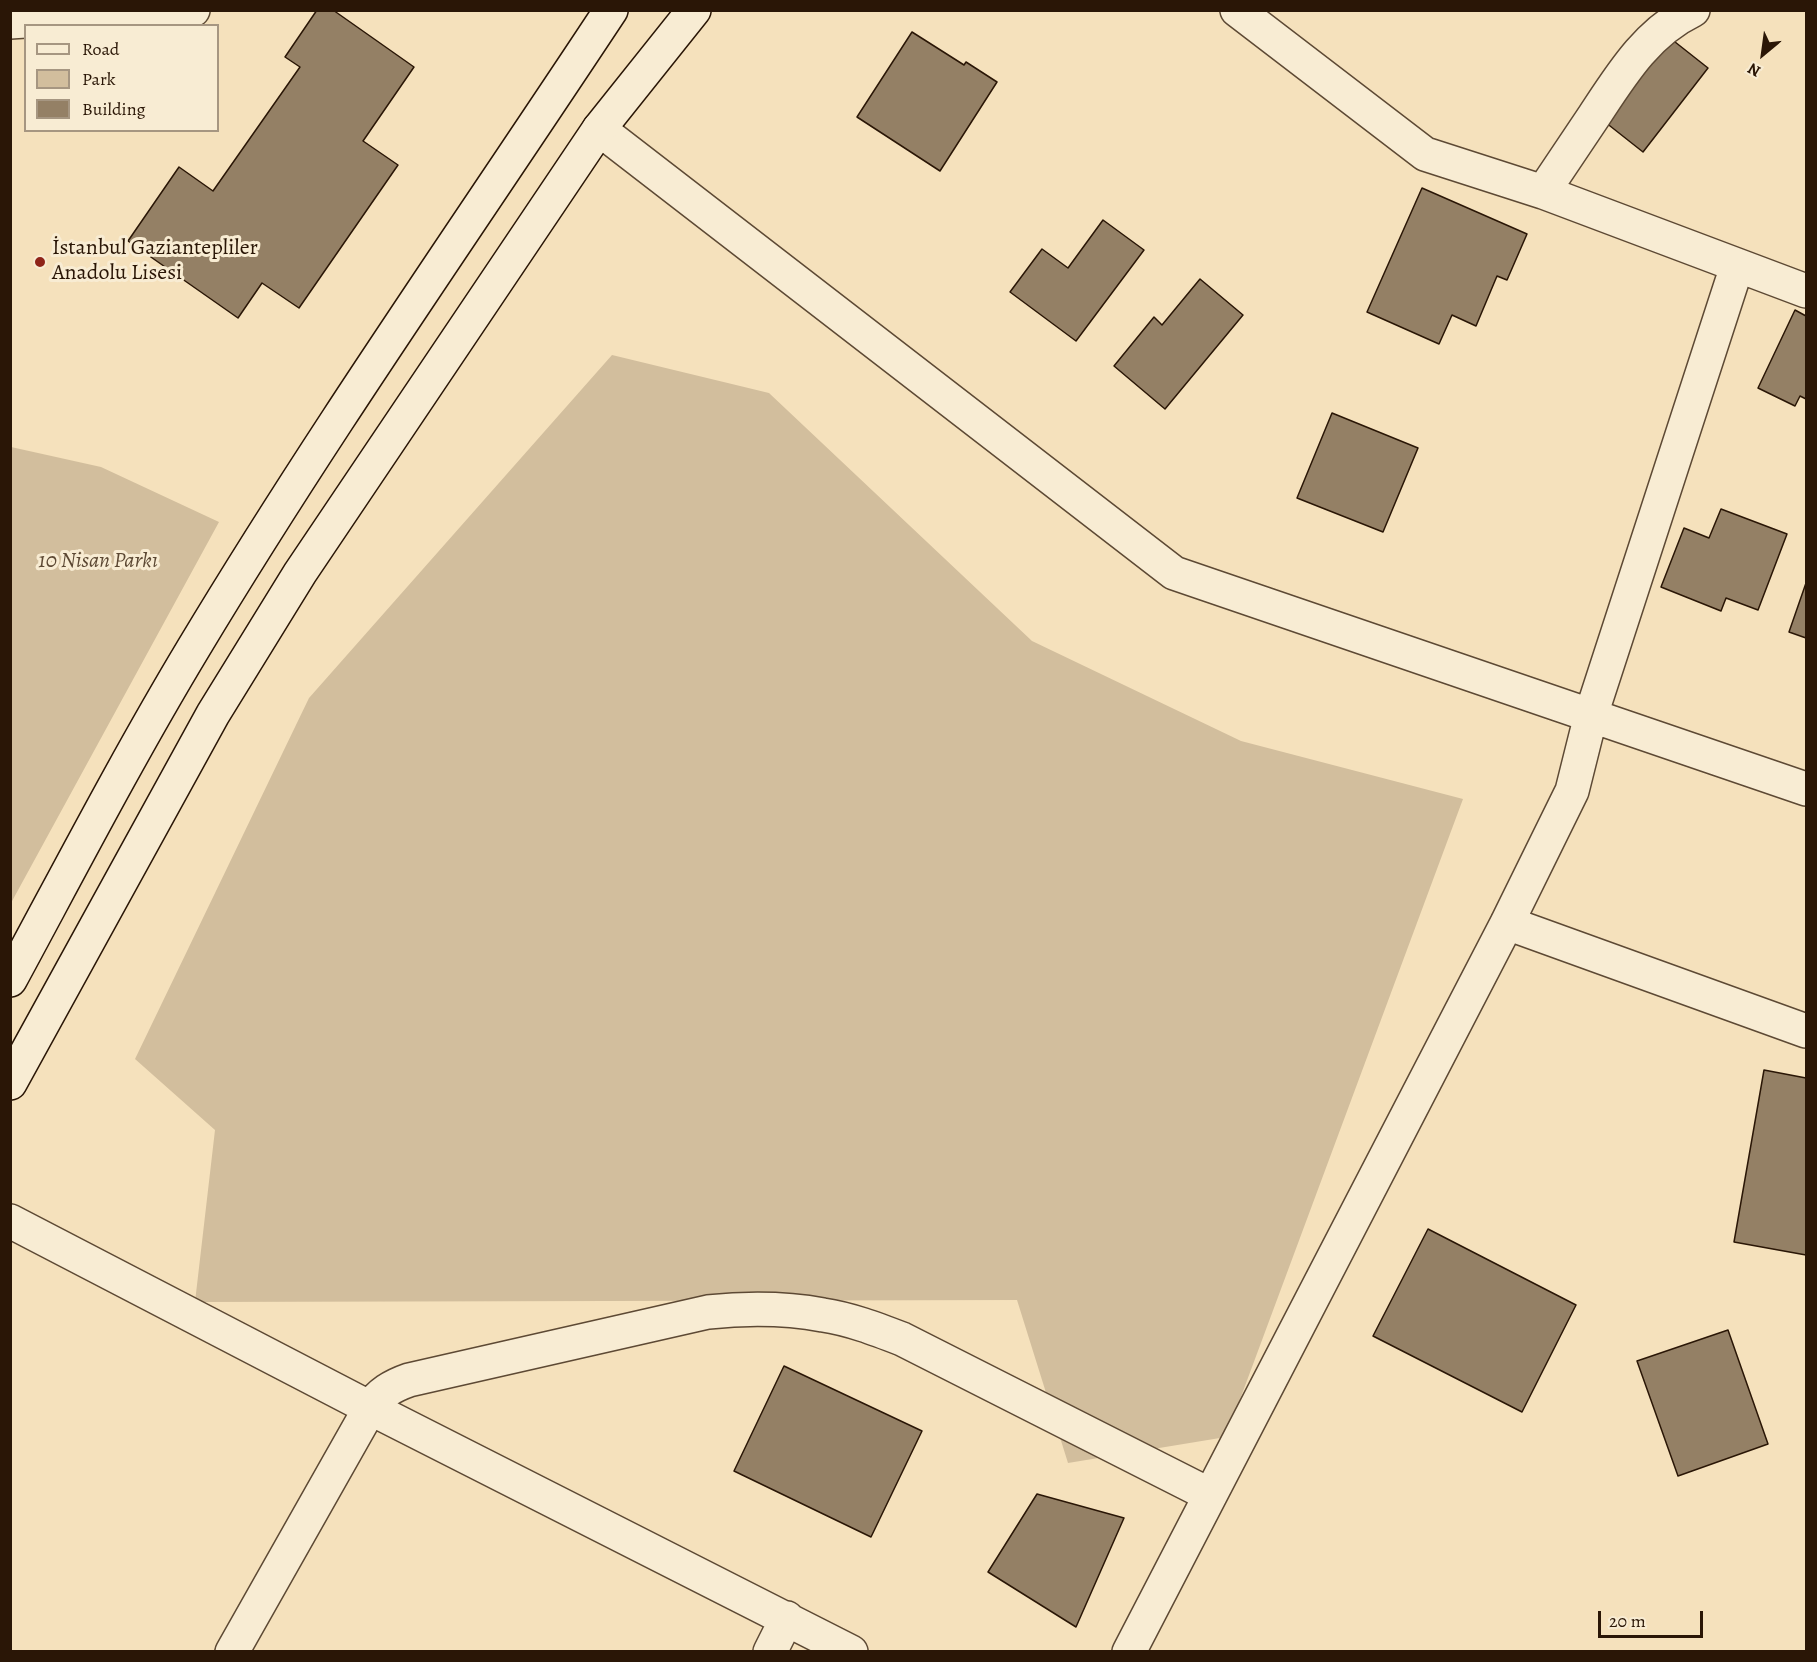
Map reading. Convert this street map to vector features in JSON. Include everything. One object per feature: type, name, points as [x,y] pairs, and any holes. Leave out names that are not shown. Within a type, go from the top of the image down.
[{"type":"street","points":[[10,22],[194,10]]},
{"type":"street","points":[[10,980],[145,729],[258,543],[611,10]]},
{"type":"street","points":[[10,1083],[213,714],[300,573],[599,129],[694,10]]},
{"type":"street","points":[[1237,10],[1425,154],[1543,192],[1806,291]]},
{"type":"street","points":[[1543,192],[1627,66],[1647,43],[1693,10]]},
{"type":"street","points":[[599,129],[1174,573],[1806,789]]},
{"type":"street","points":[[1129,1652],[1507,923],[1572,791],[1591,715],[1737,266]]},
{"type":"street","points":[[1507,923],[1806,1031]]},
{"type":"street","points":[[10,1221],[370,1408],[851,1652]]},
{"type":"street","points":[[232,1652],[370,1408],[383,1392],[409,1380],[708,1312],[747,1308],[785,1310],[863,1324],[902,1339],[1210,1495]]},
{"type":"street","points":[[770,1652],[787,1618]]},
{"type":"green space","points":[[612,355],[769,393],[1032,641],[1241,741],[1463,799],[1226,1437],[1068,1463],[1017,1300],[195,1302],[215,1130],[135,1059],[309,698]]},
{"type":"green space","name":"10 Nisan Parkı","points":[[11,447],[101,467],[219,522],[11,903]]},
{"type":"building","points":[[317,10],[333,10],[414,67],[363,141],[398,165],[299,308],[262,283],[238,318],[128,241],[179,167],[213,191],[300,67],[285,57]]},
{"type":"building","points":[[912,32],[964,65],[966,62],[997,82],[940,171],[857,117]]},
{"type":"building","points":[[1670,38],[1708,68],[1643,152],[1605,122]]},
{"type":"building","points":[[1422,188],[1527,234],[1507,280],[1497,276],[1476,326],[1452,315],[1439,344],[1367,312]]},
{"type":"building","points":[[1103,220],[1144,250],[1076,341],[1010,292],[1042,249],[1068,268]]},
{"type":"building","points":[[1200,279],[1243,315],[1165,409],[1114,366],[1154,317],[1162,325]]},
{"type":"building","points":[[1795,310],[1806,316],[1806,399],[1800,396],[1795,406],[1758,388]]},
{"type":"building","points":[[1332,413],[1418,448],[1383,532],[1297,498]]},
{"type":"building","points":[[1721,509],[1787,534],[1758,610],[1726,598],[1721,611],[1661,587],[1684,528],[1709,538]]},
{"type":"building","points":[[1806,583],[1806,638],[1789,632]]},
{"type":"building","points":[[1764,1070],[1806,1078],[1806,1255],[1734,1242]]},
{"type":"building","points":[[1428,1229],[1576,1305],[1522,1412],[1373,1336]]},
{"type":"building","points":[[1728,1330],[1768,1444],[1678,1476],[1637,1361]]},
{"type":"building","points":[[784,1366],[922,1431],[871,1537],[734,1471]]},
{"type":"building","points":[[1037,1494],[1124,1518],[1076,1627],[988,1572]]},
{"type":"place","name":"İstanbul Gaziantepliler Anadolu Lisesi","points":[[40,262]]}]
